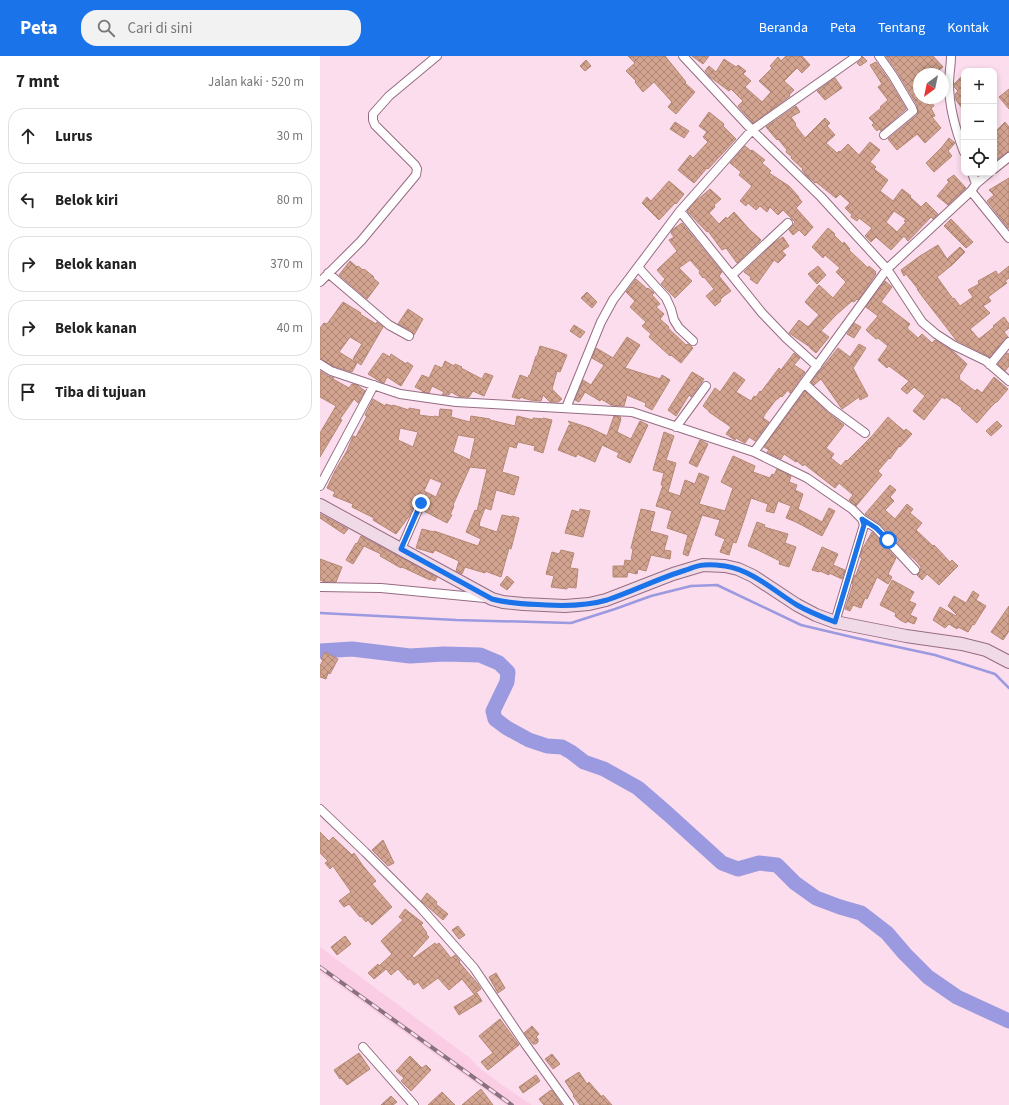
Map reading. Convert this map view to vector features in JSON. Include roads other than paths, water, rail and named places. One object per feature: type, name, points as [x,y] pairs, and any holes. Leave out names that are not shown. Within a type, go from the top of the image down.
[{"type":"street","points":[[320,282],[361,241],[416,175],[417,169],[415,165],[375,125],[373,114],[389,96],[437,56]]},
{"type":"street","points":[[683,56],[752,130],[821,197],[887,269],[922,322],[953,345],[986,361],[1009,381]]},
{"type":"street","points":[[566,408],[601,322],[614,300],[680,211],[752,130],[857,56]]},
{"type":"street","points":[[879,56],[893,76],[913,111],[884,135]]},
{"type":"street","points":[[952,56],[949,85],[951,110],[961,145]]},
{"type":"street","points":[[997,167],[1009,157]]},
{"type":"street","points":[[973,176],[976,184]]},
{"type":"street","points":[[754,452],[887,269],[986,176]]},
{"type":"street","points":[[971,191],[1009,238]]},
{"type":"street","points":[[680,211],[762,313],[786,338],[817,366]]},
{"type":"street","points":[[732,275],[788,223]]},
{"type":"street","points":[[638,267],[666,298],[674,320],[693,340]]},
{"type":"street","points":[[328,273],[389,325],[409,336]]},
{"type":"street","points":[[990,364],[1009,342]]},
{"type":"street","points":[[320,364],[331,371],[400,394],[456,402],[632,412],[754,452],[807,478],[852,509],[862,519],[876,528],[915,570]]},
{"type":"street","points":[[804,383],[830,408],[865,433]]},
{"type":"street","points":[[320,486],[374,385]]},
{"type":"street","points":[[676,427],[706,386]]},
{"type":"street","points":[[401,549],[421,503]]},
{"type":"street","points":[[320,505],[492,599]]},
{"type":"street","points":[[835,622],[864,525],[862,519]]},
{"type":"street","points":[[320,587],[381,588],[492,599],[523,604],[565,606],[589,604],[606,600],[673,574],[703,565],[725,566],[738,569],[797,605],[816,615],[835,622],[906,636],[962,644],[986,650],[1009,662]]},
{"type":"street","points":[[320,809],[420,907],[474,968],[569,1105]]},
{"type":"street","points":[[363,1047],[414,1105]]},
{"type":"waterway","points":[[320,613],[456,620],[571,623],[651,596],[691,586],[717,585],[801,625],[935,655],[995,674],[1009,688]]},
{"type":"waterway","points":[[320,651],[352,649],[410,656],[444,654],[480,655],[499,663],[508,672],[507,682],[493,711],[495,719],[507,728],[529,740],[547,746],[562,747],[584,762],[604,769],[638,788],[722,863],[738,869],[759,863],[777,865],[795,883],[816,898],[861,913],[887,933],[928,977],[957,997],[1009,1021]]},
{"type":"railway","points":[[320,967],[512,1105]]}]
